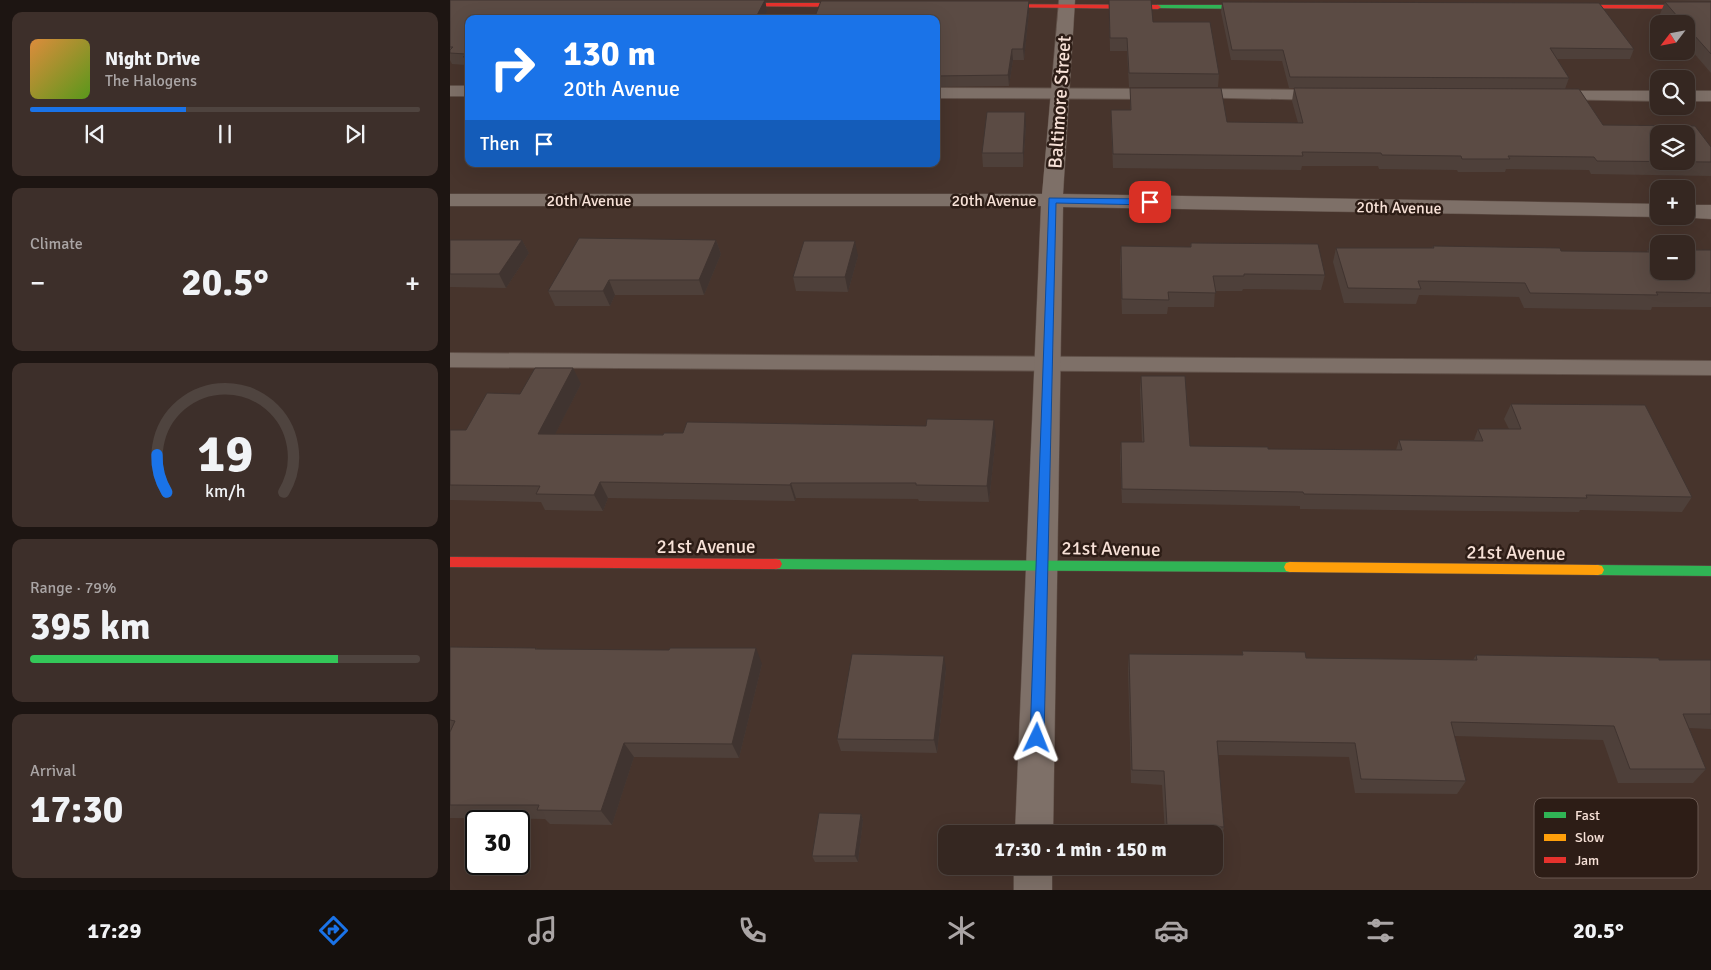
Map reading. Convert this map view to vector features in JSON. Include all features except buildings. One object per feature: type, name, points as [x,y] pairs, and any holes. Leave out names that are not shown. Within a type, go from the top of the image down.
[{"type":"street","points":[[977,6],[1066,3],[1274,7]]},
{"type":"street","name":"Baltimore Street","points":[[1034,825],[1052,200],[1066,3]]},
{"type":"street","points":[[718,4],[868,5]]},
{"type":"street","points":[[1552,7],[1711,7]]},
{"type":"street","name":"20th Avenue","points":[[450,200],[1052,200],[1650,211]]},
{"type":"street","points":[[1695,212],[1711,212]]},
{"type":"street","name":"21st Avenue","points":[[450,562],[1711,571]]},
{"type":"street","points":[[1033,875],[1033,890]]},
{"type":"lane","points":[[450,91],[465,91]]},
{"type":"lane","points":[[940,93],[1339,95]]},
{"type":"lane","points":[[1539,96],[1650,96]]},
{"type":"lane","points":[[1695,96],[1711,96]]},
{"type":"lane","points":[[450,360],[1711,368]]},
{"type":"traffic: fast","points":[[1158,7],[1260,7]]},
{"type":"traffic: fast","points":[[776,564],[1290,567]]},
{"type":"traffic: fast","points":[[1598,570],[1711,571]]},
{"type":"traffic: slow","points":[[1290,567],[1598,570]]},
{"type":"traffic: jam","points":[[728,5],[857,5]]},
{"type":"traffic: jam","points":[[993,6],[1158,7]]},
{"type":"traffic: jam","points":[[1565,7],[1711,7]]},
{"type":"traffic: jam","points":[[450,562],[776,564]]},
{"type":"route","points":[[1037,738],[1052,200],[1150,202]]}]
